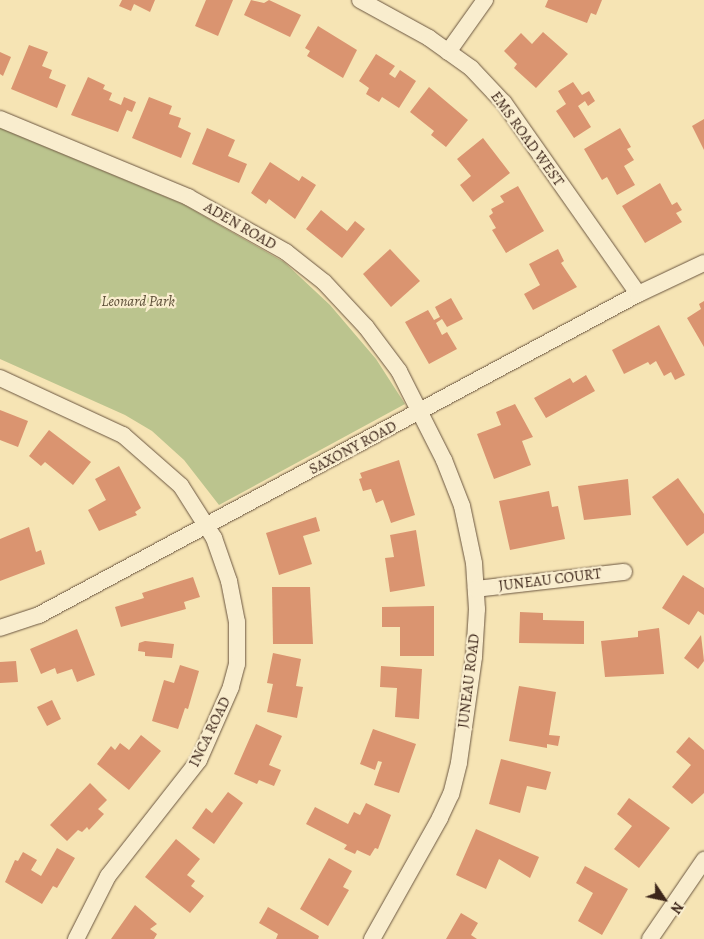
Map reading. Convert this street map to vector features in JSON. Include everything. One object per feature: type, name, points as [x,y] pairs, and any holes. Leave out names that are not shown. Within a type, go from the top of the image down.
[{"type":"street","name":"EMS ROAD WEST","points":[[360,0],[448,52],[471,68],[504,103],[638,294]]},
{"type":"street","points":[[448,52],[485,0]]},
{"type":"street","name":"ADEN ROAD","points":[[0,119],[188,197],[286,252],[324,282],[366,327],[399,371],[419,412]]},
{"type":"street","name":"SAXONY ROAD","points":[[0,628],[38,615],[638,294],[704,263]]},
{"type":"street","name":"INCA ROAD","points":[[0,378],[123,435],[181,486],[208,525],[229,581],[237,622],[237,664],[231,686],[199,760],[108,876],[76,939]]},
{"type":"street","name":"JUNEAU ROAD","points":[[372,939],[451,794],[474,657],[476,589],[474,563],[462,506],[419,412]]},
{"type":"street","name":"JUNEAU COURT","points":[[476,589],[624,572]]},
{"type":"street","points":[[650,939],[704,860]]},
{"type":"green space","name":"Leonard Park","points":[[0,128],[183,204],[284,262],[330,305],[376,359],[405,404],[219,505],[184,460],[152,431],[125,415],[0,359]]},
{"type":"building","points":[[122,0],[155,0],[150,12],[134,4],[131,11],[119,6]]},
{"type":"building","points":[[206,0],[233,0],[218,36],[195,26]]},
{"type":"building","points":[[251,0],[264,3],[269,0],[301,15],[290,37],[244,15]]},
{"type":"building","points":[[548,0],[602,0],[596,15],[591,13],[587,23],[545,7]]},
{"type":"building","points":[[318,26],[357,50],[343,78],[307,56],[310,51],[305,48]]},
{"type":"building","points":[[543,32],[568,54],[536,88],[514,68],[517,64],[504,51],[521,33],[532,44]]},
{"type":"building","points":[[29,45],[48,52],[42,66],[52,70],[49,78],[66,85],[57,108],[11,89]]},
{"type":"building","points":[[0,52],[11,57],[3,76],[0,74]]},
{"type":"building","points":[[376,54],[395,66],[389,74],[395,78],[400,70],[416,81],[399,108],[382,97],[379,102],[366,94],[369,88],[359,81]]},
{"type":"building","points":[[88,77],[105,85],[103,89],[112,93],[109,100],[121,105],[124,97],[136,102],[132,112],[127,110],[118,132],[71,115]]},
{"type":"building","points":[[573,82],[582,95],[589,91],[595,101],[588,106],[585,101],[578,106],[591,127],[574,138],[556,111],[566,104],[558,91]]},
{"type":"building","points":[[429,87],[468,120],[446,147],[431,135],[434,131],[410,112]]},
{"type":"building","points":[[149,97],[172,106],[169,114],[181,118],[178,127],[191,133],[181,158],[132,138]]},
{"type":"building","points":[[704,119],[704,150],[692,126]]},
{"type":"building","points":[[207,128],[235,140],[228,156],[247,164],[239,183],[192,164]]},
{"type":"building","points":[[620,128],[631,147],[627,149],[634,160],[624,166],[635,185],[617,195],[607,177],[602,180],[584,149]]},
{"type":"building","points":[[483,138],[510,173],[473,202],[460,185],[471,176],[457,159]]},
{"type":"building","points":[[270,162],[299,181],[302,176],[316,185],[295,219],[269,199],[266,204],[251,193]]},
{"type":"building","points":[[660,183],[672,205],[677,202],[682,210],[676,213],[682,222],[645,243],[622,206]]},
{"type":"building","points":[[518,186],[544,231],[506,253],[492,230],[496,228],[489,216],[493,213],[491,209],[504,202],[500,196]]},
{"type":"building","points":[[321,210],[347,231],[355,221],[365,229],[342,258],[306,229]]},
{"type":"building","points":[[390,249],[420,281],[391,307],[363,274]]},
{"type":"building","points":[[558,249],[564,261],[561,263],[577,287],[533,310],[524,294],[540,285],[529,264]]},
{"type":"building","points":[[451,298],[463,319],[447,327],[442,319],[436,323],[442,335],[447,332],[457,349],[429,364],[405,322],[428,310],[434,320],[440,317],[435,307]]},
{"type":"building","points":[[704,301],[704,347],[687,318],[701,309],[699,304]]},
{"type":"building","points":[[659,325],[685,375],[675,380],[671,372],[664,376],[656,361],[650,365],[648,362],[624,374],[612,350]]},
{"type":"building","points":[[586,375],[595,391],[546,418],[534,398],[570,378],[573,383]]},
{"type":"building","points":[[515,404],[533,437],[522,441],[531,465],[494,479],[477,434],[501,425],[496,412]]},
{"type":"building","points":[[0,410],[28,421],[18,447],[0,440]]},
{"type":"building","points":[[49,430],[91,462],[73,485],[45,462],[41,466],[29,456]]},
{"type":"building","points":[[399,460],[415,515],[391,523],[383,500],[376,503],[371,489],[363,491],[359,479],[362,478],[360,473]]},
{"type":"building","points":[[119,466],[141,508],[135,512],[137,515],[99,531],[88,510],[106,500],[95,479]]},
{"type":"building","points":[[678,478],[704,514],[704,533],[687,546],[652,497]]},
{"type":"building","points":[[628,479],[631,515],[584,520],[578,486]]},
{"type":"building","points":[[549,491],[552,507],[558,506],[565,539],[510,550],[499,501]]},
{"type":"building","points":[[316,517],[320,531],[303,536],[312,564],[279,575],[266,533]]},
{"type":"building","points":[[29,527],[36,552],[41,550],[45,564],[0,581],[0,539]]},
{"type":"building","points":[[416,530],[425,586],[390,592],[385,558],[394,557],[390,535]]},
{"type":"building","points":[[683,575],[704,588],[704,615],[698,611],[689,625],[662,608]]},
{"type":"building","points":[[193,577],[200,597],[184,602],[186,609],[121,627],[115,607],[144,598],[142,593]]},
{"type":"building","points":[[272,587],[310,587],[313,644],[273,644]]},
{"type":"building","points":[[434,606],[434,656],[400,656],[400,627],[382,627],[382,607]]},
{"type":"building","points":[[520,612],[543,613],[543,620],[584,621],[584,644],[519,643]]},
{"type":"building","points":[[659,628],[664,674],[605,677],[601,641],[638,637],[638,631]]},
{"type":"building","points":[[77,629],[95,675],[77,682],[72,669],[57,674],[55,668],[41,674],[30,649]]},
{"type":"building","points":[[701,635],[704,661],[698,669],[684,658]]},
{"type":"building","points":[[145,641],[174,644],[172,658],[145,656],[145,652],[138,651],[139,643]]},
{"type":"building","points":[[273,653],[301,659],[296,686],[303,687],[297,718],[267,712],[273,684],[267,683]]},
{"type":"building","points":[[16,661],[18,682],[0,683],[0,662]]},
{"type":"building","points":[[180,665],[199,671],[188,709],[185,708],[178,729],[152,721],[164,680],[174,683]]},
{"type":"building","points":[[381,666],[422,669],[419,719],[395,717],[397,688],[380,687]]},
{"type":"building","points":[[519,686],[556,692],[549,735],[560,736],[558,746],[547,744],[547,748],[509,741]]},
{"type":"building","points":[[52,700],[61,719],[47,726],[37,707]]},
{"type":"building","points":[[256,724],[282,736],[269,765],[281,770],[274,786],[259,780],[257,784],[234,774]]},
{"type":"building","points":[[373,729],[416,744],[399,793],[374,785],[382,762],[378,761],[375,770],[360,764]]},
{"type":"building","points":[[141,735],[161,751],[129,790],[97,764],[111,746],[115,750],[120,743],[129,750]]},
{"type":"building","points":[[689,737],[704,750],[704,793],[692,804],[672,787],[691,765],[676,752]]},
{"type":"building","points":[[501,759],[551,772],[546,790],[527,786],[520,813],[489,804]]},
{"type":"building","points":[[90,783],[107,800],[98,809],[104,814],[89,830],[87,827],[82,832],[78,830],[67,841],[50,825]]},
{"type":"building","points":[[228,792],[243,803],[214,844],[192,828],[206,808],[212,813]]},
{"type":"building","points":[[629,798],[670,828],[639,868],[614,849],[632,826],[617,814]]},
{"type":"building","points":[[366,803],[391,815],[378,849],[375,848],[370,856],[357,850],[355,854],[344,849],[347,845],[306,824],[315,807],[348,824],[354,812],[360,815]]},
{"type":"building","points":[[476,829],[539,857],[530,878],[499,859],[486,889],[456,875]]},
{"type":"building","points":[[176,839],[200,859],[187,875],[195,881],[191,886],[204,896],[190,913],[145,877]]},
{"type":"building","points":[[57,848],[75,858],[57,888],[53,886],[42,904],[5,882],[15,860],[18,861],[23,852],[37,860],[31,870],[41,876]]},
{"type":"building","points":[[329,858],[352,871],[343,887],[349,890],[328,926],[300,909]]},
{"type":"building","points":[[585,866],[628,889],[602,935],[578,921],[593,893],[576,883]]},
{"type":"building","points":[[135,905],[157,924],[150,929],[157,934],[154,939],[111,939]]},
{"type":"building","points":[[268,907],[319,936],[318,939],[276,939],[278,934],[259,923]]},
{"type":"building","points":[[461,913],[478,923],[471,935],[477,939],[446,939]]}]
